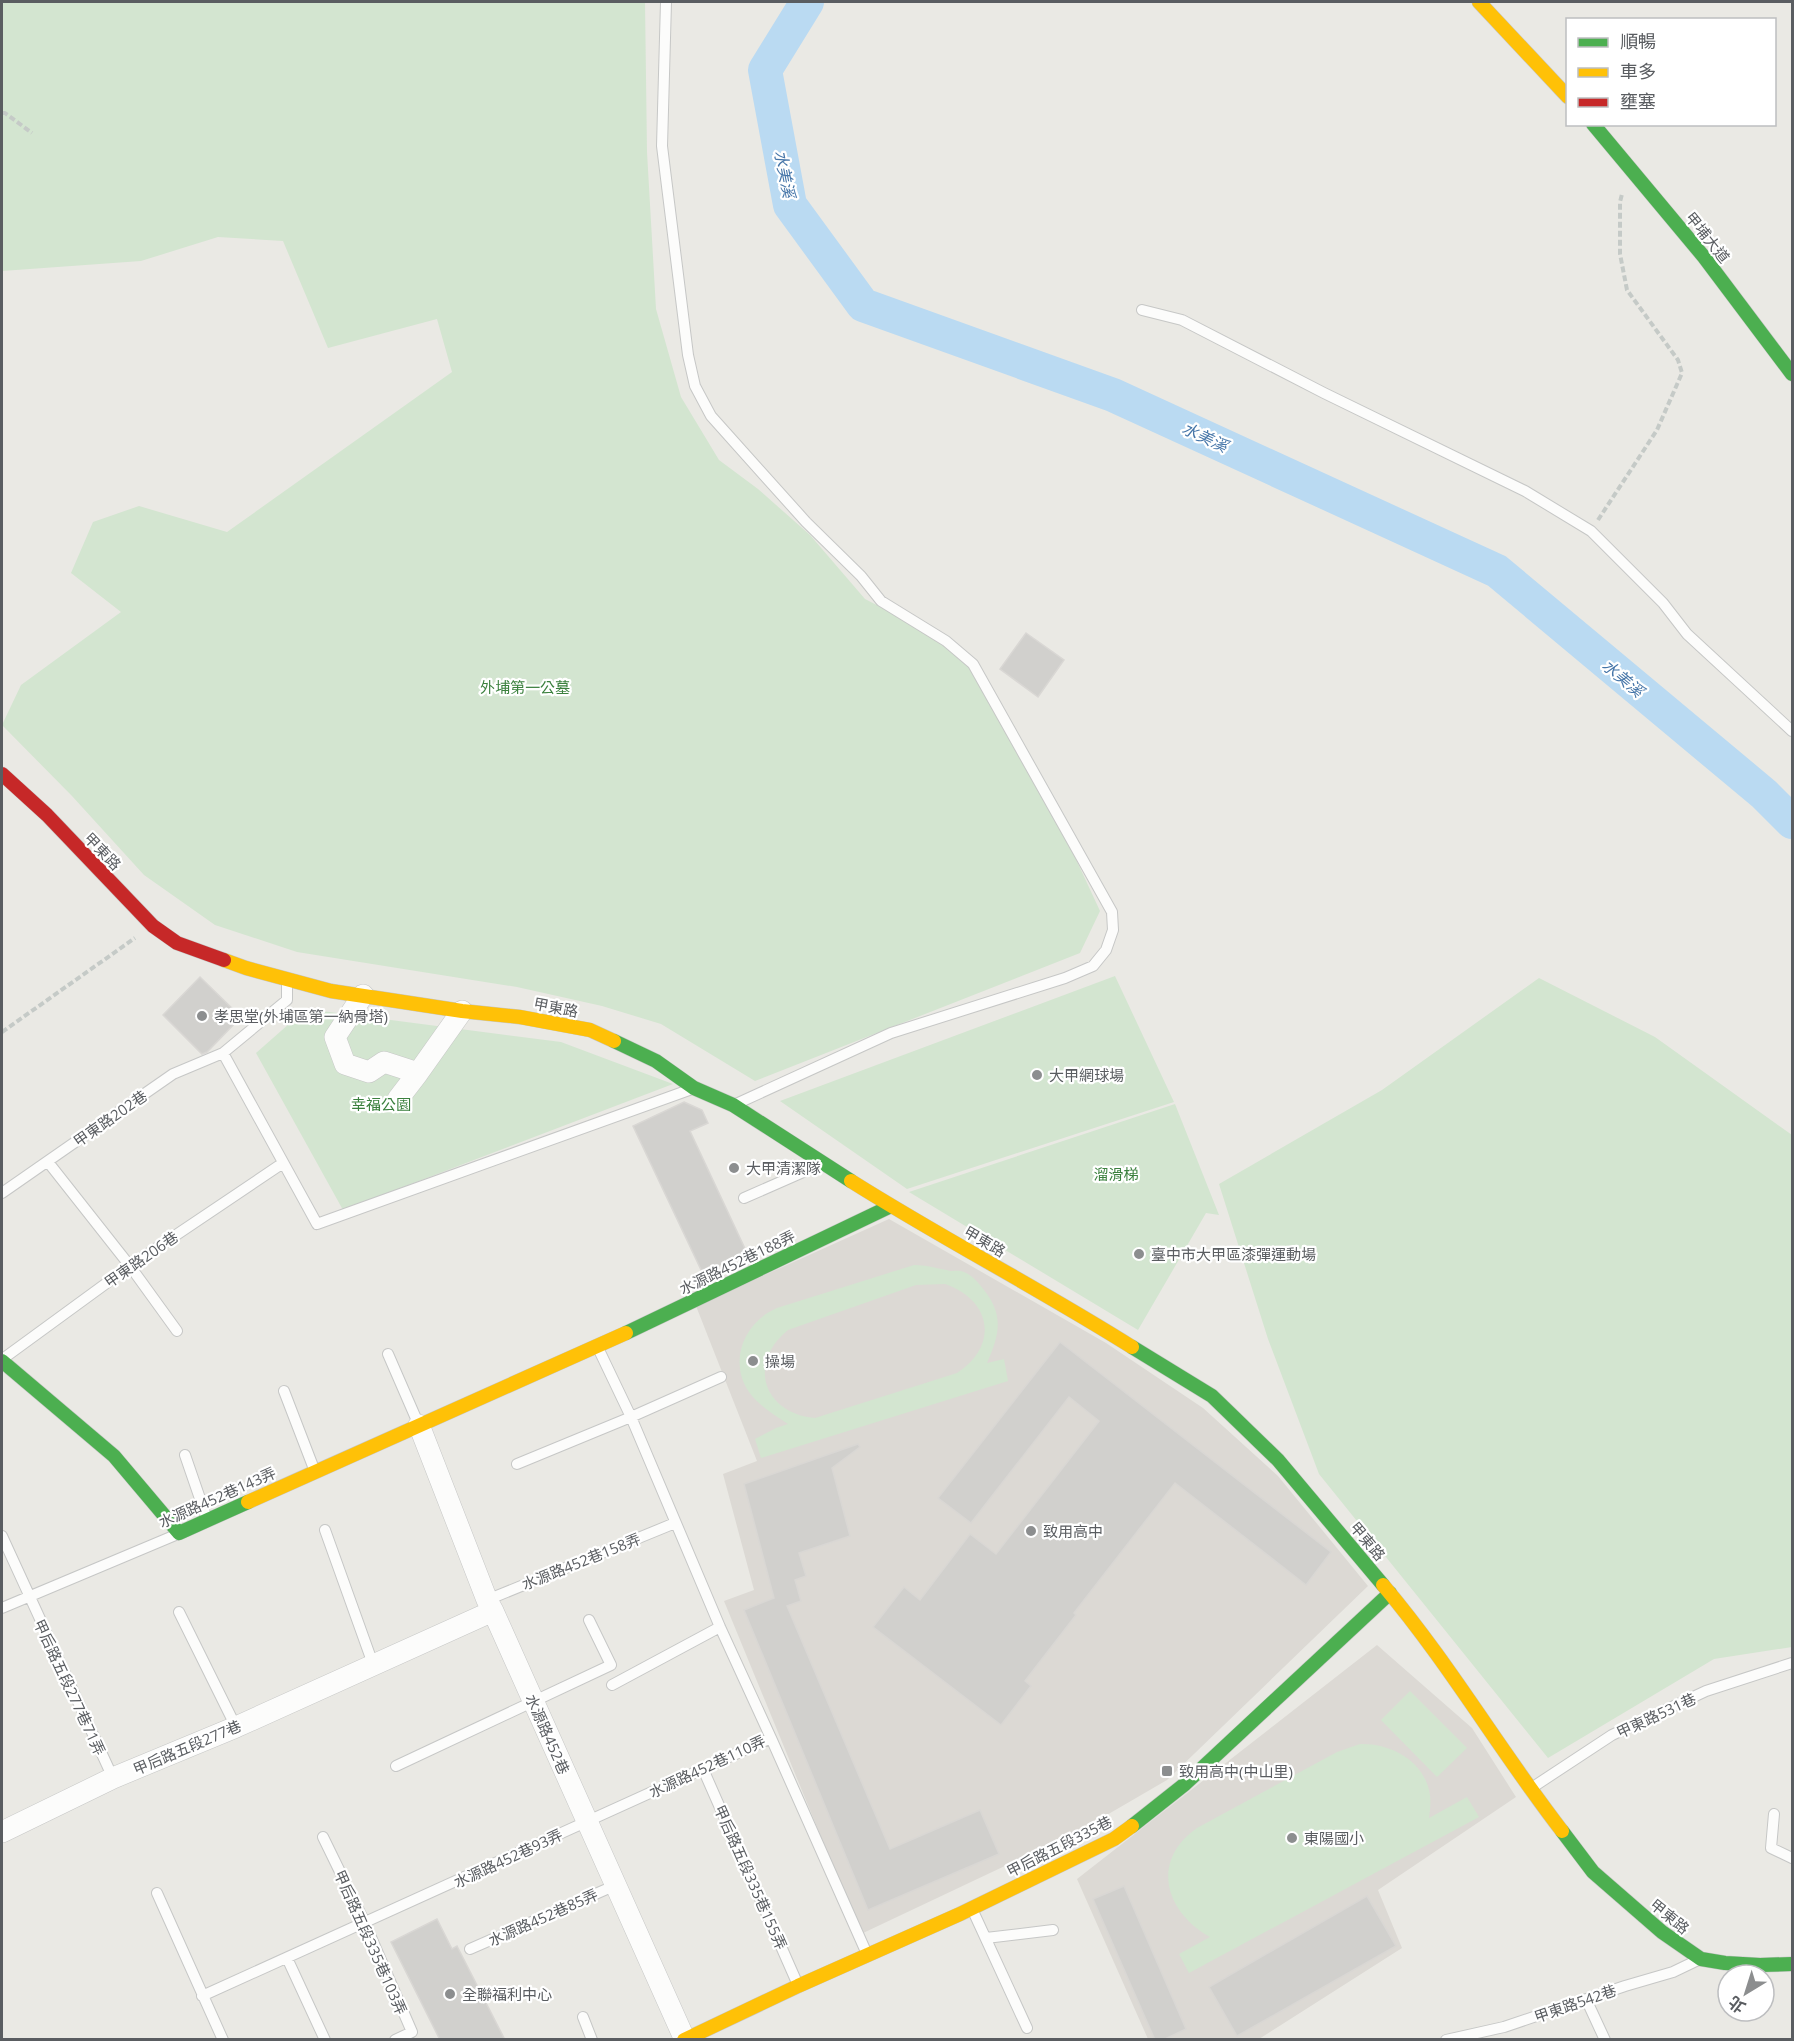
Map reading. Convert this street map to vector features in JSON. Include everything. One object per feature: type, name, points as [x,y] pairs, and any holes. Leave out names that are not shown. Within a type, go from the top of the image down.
[{"type":"street","points":[[1479,2],[1566,95]]},
{"type":"street","name":"甲埔大道","points":[[1595,126],[1704,257],[1792,374]]},
{"type":"street","name":"甲東路","points":[[2,774],[47,815],[153,926],[177,943],[246,968],[331,991],[462,1011],[520,1017],[590,1030],[656,1060],[694,1088],[733,1105],[891,1206],[1075,1311],[1212,1396],[1278,1460],[1390,1593],[1448,1668],[1530,1790],[1593,1872],[1662,1932],[1701,1959],[1760,1965],[1792,1964]]},
{"type":"street","points":[[363,995],[335,1037],[345,1064],[369,1072],[384,1062],[418,1073]]},
{"type":"street","points":[[398,1099],[462,1011]]},
{"type":"street","name":"水源路452巷188弄","points":[[419,1425],[597,1347],[891,1206]]},
{"type":"street","points":[[2,1360],[114,1456],[179,1533]]},
{"type":"street","name":"水源路452巷143弄","points":[[179,1533],[419,1425]]},
{"type":"street","name":"水源路452巷","points":[[419,1425],[490,1605],[684,2039]]},
{"type":"street","name":"甲后路五段335巷","points":[[684,2039],[972,1908],[1114,1839],[1185,1784],[1390,1593]]},
{"type":"street","name":"甲后路五段277巷","points":[[2,1832],[113,1778],[236,1727],[373,1664],[490,1605]]},
{"type":"lane","points":[[666,2],[662,146],[688,355],[695,386],[711,416],[806,522],[861,576],[881,600],[946,641],[973,664],[1112,912],[1113,930],[1106,950],[1093,966],[1065,978],[891,1033],[733,1105]]},
{"type":"lane","points":[[1142,310],[1182,320],[1324,393],[1525,490],[1591,531],[1663,603],[1687,634],[1792,731]]},
{"type":"lane","name":"甲東路202巷","points":[[2,1193],[173,1074],[223,1053],[287,1000],[287,978]]},
{"type":"lane","points":[[223,1053],[317,1224],[694,1088]]},
{"type":"lane","points":[[744,1198],[801,1173],[818,1160]]},
{"type":"lane","points":[[48,1162],[177,1330]]},
{"type":"lane","name":"甲東路206巷","points":[[2,1360],[130,1266],[283,1163]]},
{"type":"lane","points":[[597,1347],[631,1417],[720,1627],[612,1685]]},
{"type":"lane","points":[[388,1354],[419,1425]]},
{"type":"lane","points":[[517,1464],[721,1377]]},
{"type":"lane","points":[[284,1391],[315,1471]]},
{"type":"lane","points":[[186,1455],[207,1520]]},
{"type":"lane","name":"水源路452巷158弄","points":[[490,1605],[675,1523]]},
{"type":"lane","points":[[325,1530],[373,1664]]},
{"type":"lane","name":"水源路452巷143弄","points":[[2,1608],[179,1533]]},
{"type":"lane","name":"甲后路五段277巷71弄","points":[[2,1536],[113,1778]]},
{"type":"lane","points":[[179,1612],[236,1727]]},
{"type":"lane","points":[[396,1766],[611,1665],[589,1620]]},
{"type":"lane","name":"水源路452巷110弄","points":[[587,1822],[771,1737],[720,1627]]},
{"type":"lane","name":"甲東路531巷","points":[[1530,1790],[1612,1735],[1706,1691],[1792,1663]]},
{"type":"lane","points":[[771,1737],[867,1955]]},
{"type":"lane","name":"甲后路五段335巷155弄","points":[[703,1768],[798,1986]]},
{"type":"lane","points":[[1774,1814],[1771,1848],[1792,1858]]},
{"type":"lane","name":"水源路452巷93弄","points":[[202,1996],[587,1822]]},
{"type":"lane","name":"甲后路五段335巷103弄","points":[[322,1837],[364,1921],[412,2032],[395,2040]]},
{"type":"lane","name":"水源路452巷85弄","points":[[470,1949],[616,1885]]},
{"type":"lane","points":[[157,1893],[223,2040]]},
{"type":"lane","points":[[972,1908],[1027,2028]]},
{"type":"lane","points":[[986,1938],[1053,1930]]},
{"type":"lane","points":[[287,1958],[325,2040]]},
{"type":"lane","name":"甲東路542巷","points":[[1446,2040],[1504,2027],[1673,1972],[1701,1959]]},
{"type":"lane","points":[[1586,1999],[1605,2040]]},
{"type":"lane","points":[[583,2017],[592,2040]]},
{"type":"path","points":[[2,113],[32,133]]},
{"type":"path","points":[[1591,531],[1657,430],[1682,373],[1678,360],[1627,290],[1620,254],[1620,202],[1629,167]]},
{"type":"path","points":[[2,1032],[153,926]]},
{"type":"shaded area","name":"致用高中","points":[[889,1219],[1106,1343],[1203,1408],[1278,1476],[1368,1586],[1167,1780],[1081,1830],[861,1934],[724,1601],[754,1590],[723,1474],[757,1461],[696,1306]]},
{"type":"shaded area","name":"東陽國小","points":[[1377,1645],[1472,1728],[1516,1797],[1378,1890],[1402,1948],[1259,2039],[1148,2039],[1077,1879]]},
{"type":"green space","name":"外埔第一公墓","points":[[2,2],[645,2],[647,152],[656,309],[681,397],[719,460],[758,489],[810,535],[865,599],[914,624],[960,652],[1055,814],[1100,911],[1080,953],[755,1081],[661,1024],[602,1006],[517,987],[297,952],[215,925],[144,875],[72,796],[2,725],[21,685],[121,612],[71,573],[93,522],[139,506],[227,532],[452,372],[437,319],[328,348],[283,241],[218,237],[141,261],[2,271]]},
{"type":"green space","points":[[1115,976],[1174,1102],[907,1189],[780,1101]]},
{"type":"green space","points":[[1539,978],[1655,1037],[1792,1135],[1792,1647],[1714,1659],[1548,1758],[1319,1474],[1268,1339],[1219,1184],[1382,1090]]},
{"type":"green space","name":"幸福公園","points":[[306,1009],[561,1042],[673,1084],[343,1210],[256,1053]]},
{"type":"green space","name":"溜滑梯","points":[[1175,1104],[1219,1215],[1206,1213],[1138,1330],[909,1192]]},
{"type":"green space","name":"操場","points":[[914,1265],[961,1271],[976,1281],[993,1304],[998,1322],[997,1332],[987,1363],[1004,1359],[1008,1381],[761,1458],[755,1439],[788,1424],[762,1406],[749,1392],[740,1368],[740,1355],[748,1333],[765,1314],[777,1308]],"holes":[[[945,1284],[961,1291],[981,1312],[984,1337],[979,1350],[957,1373],[815,1418],[797,1414],[783,1407],[773,1397],[767,1385],[765,1371],[768,1357],[775,1343],[788,1330],[916,1285]]]},
{"type":"green space","points":[[1410,1691],[1467,1748],[1437,1777],[1381,1720]]},
{"type":"green space","points":[[1360,1744],[1394,1751],[1405,1756],[1414,1764],[1427,1783],[1430,1798],[1429,1818],[1467,1797],[1479,1817],[1189,1973],[1179,1954],[1210,1937],[1182,1914],[1169,1885],[1169,1870],[1173,1855],[1182,1841],[1197,1828],[1337,1752]]},
{"type":"building","points":[[1026,633],[1064,660],[1038,697],[1000,669]]},
{"type":"building","name":"孝思堂(外埔區第一納骨塔)","points":[[200,977],[241,1017],[207,1052],[202,1054],[163,1015]]},
{"type":"building","name":"大甲清潔隊","points":[[684,1102],[702,1110],[708,1123],[690,1131],[747,1253],[703,1274],[633,1126]]},
{"type":"building","points":[[1060,1342],[1331,1552],[1306,1585],[1175,1483],[1074,1613],[1076,1615],[1025,1681],[1031,1686],[1001,1725],[873,1627],[904,1587],[920,1600],[970,1534],[996,1554],[1099,1421],[1069,1397],[971,1523],[938,1498]]},
{"type":"building","points":[[858,1444],[860,1447],[832,1468],[850,1536],[799,1553],[806,1576],[795,1580],[801,1601],[787,1606],[890,1849],[980,1810],[999,1854],[868,1910],[744,1610],[774,1598],[744,1484]]},
{"type":"building","points":[[1124,1886],[1186,2029],[1163,2040],[1155,2040],[1093,1899]]},
{"type":"building","points":[[1367,1896],[1396,1946],[1237,2036],[1209,1987]]},
{"type":"building","name":"全聯福利中心","points":[[437,1919],[452,1949],[457,1946],[505,2040],[440,2040],[391,1942]]},
{"type":"waterway","name":"水美溪","points":[[807,2],[765,70],[790,205],[863,305],[1113,395],[1497,571],[1764,794],[1792,822]]},
{"type":"traffic: fast","points":[[1595,126],[1704,257],[1792,374]]},
{"type":"traffic: fast","points":[[614,1041],[656,1061],[694,1088],[733,1105],[851,1181]]},
{"type":"traffic: fast","points":[[626,1333],[891,1206]]},
{"type":"traffic: fast","points":[[1132,1347],[1212,1396],[1278,1460],[1383,1585]]},
{"type":"traffic: fast","points":[[2,1361],[114,1456],[179,1533],[248,1502]]},
{"type":"traffic: fast","points":[[1132,1826],[1185,1784],[1390,1593]]},
{"type":"traffic: fast","points":[[1562,1831],[1593,1872],[1662,1932],[1701,1959],[1760,1965],[1792,1964]]},
{"type":"traffic: slow","points":[[1479,2],[1566,95]]},
{"type":"traffic: slow","points":[[224,960],[331,991],[462,1011],[520,1017],[590,1030],[614,1041]]},
{"type":"traffic: slow","points":[[851,1181],[1132,1347]]},
{"type":"traffic: slow","points":[[248,1502],[626,1333]]},
{"type":"traffic: slow","points":[[1383,1585],[1430,1645],[1562,1831]]},
{"type":"traffic: slow","points":[[684,2040],[960,1914],[1114,1839],[1132,1826]]},
{"type":"traffic: jam","points":[[2,774],[47,815],[153,926],[177,943],[224,960]]},
{"type":"place","name":"孝思堂(外埔區第一納骨塔)","points":[[202,1016]]},
{"type":"place","name":"大甲網球場","points":[[1037,1075]]},
{"type":"place","name":"大甲清潔隊","points":[[734,1168]]},
{"type":"place","name":"臺中市大甲區漆彈運動場","points":[[1139,1254]]},
{"type":"place","name":"操場","points":[[753,1361]]},
{"type":"place","name":"致用高中","points":[[1031,1531]]},
{"type":"place","name":"致用高中(中山里)","points":[[1167,1771]]},
{"type":"place","name":"東陽國小","points":[[1292,1838]]},
{"type":"place","name":"全聯福利中心","points":[[450,1994]]}]
